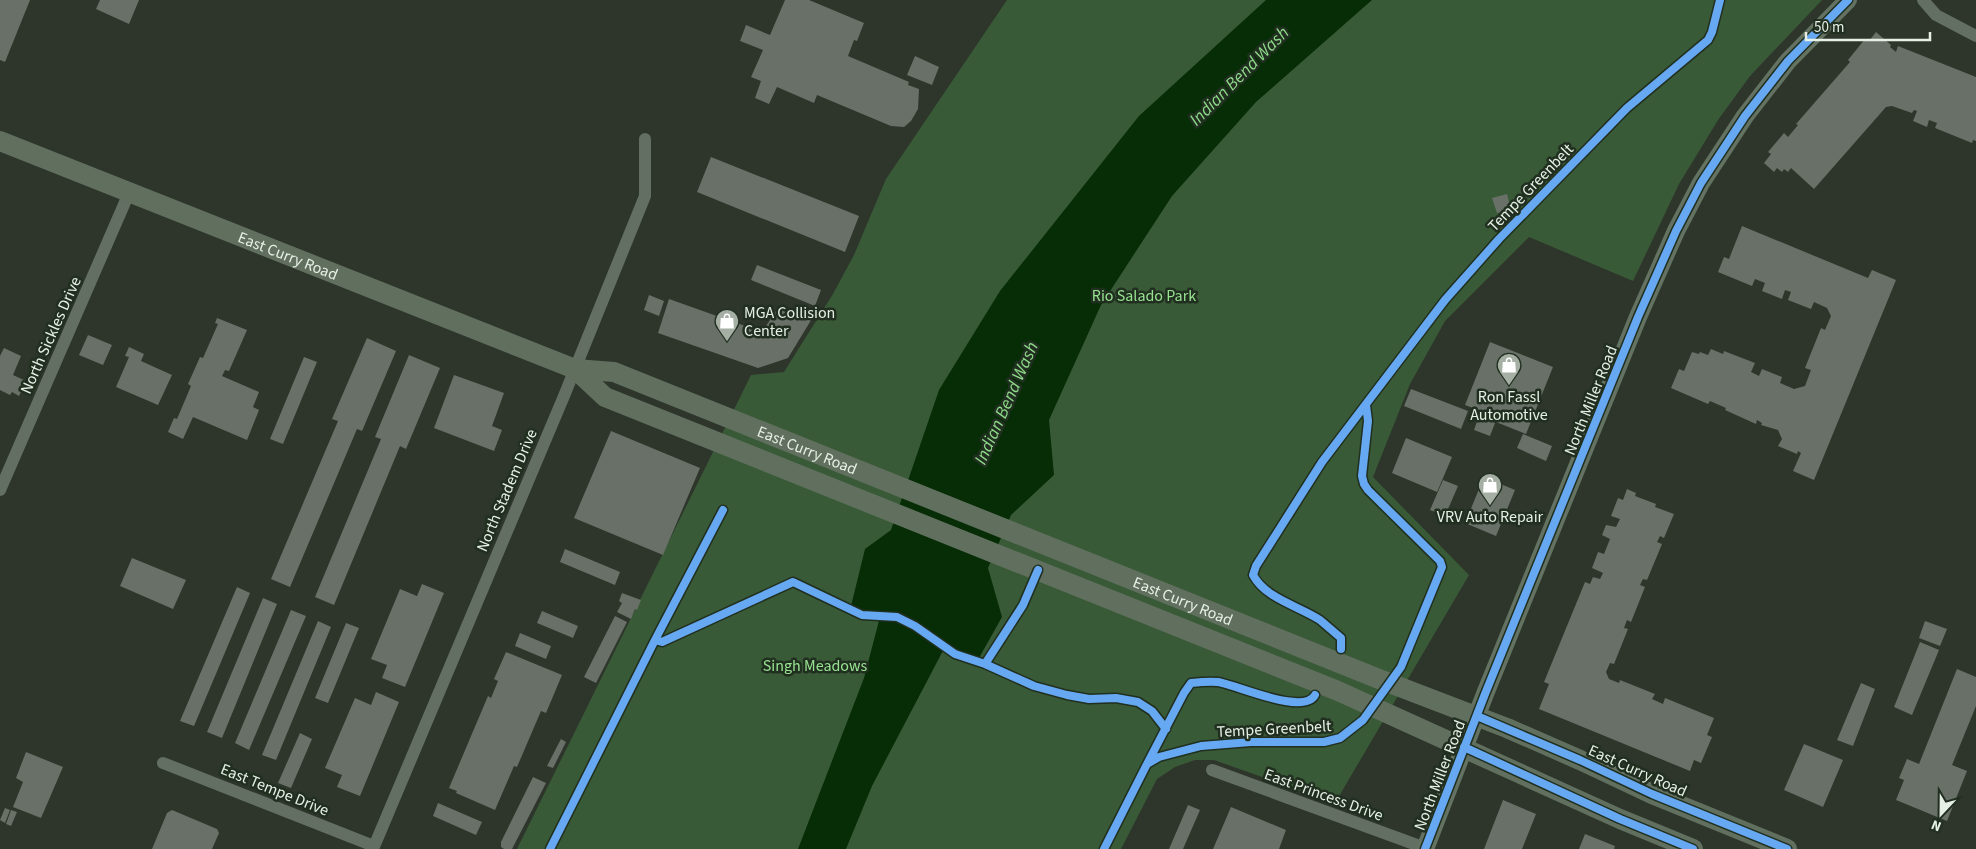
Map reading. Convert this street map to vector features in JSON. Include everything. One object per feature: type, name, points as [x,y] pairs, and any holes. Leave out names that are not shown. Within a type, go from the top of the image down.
[{"type":"main road","name":"East Curry Road","points":[[0,141],[575,369],[614,372],[1477,716],[1580,760],[1652,794],[1787,849]]},
{"type":"main road","name":"East Curry Road","points":[[575,369],[605,397],[1338,690],[1620,819],[1693,849]]},
{"type":"street","name":"North Miller Road","points":[[1425,849],[1464,747],[1638,317],[1676,231],[1701,184],[1745,116],[1788,61],[1848,0]]},
{"type":"street","points":[[1923,0],[1936,15],[1976,36]]},
{"type":"street","name":"North Stadem Drive","points":[[373,847],[575,369],[645,196],[645,139]]},
{"type":"street","name":"North Sickles Drive","points":[[0,490],[129,193]]},
{"type":"street","name":"East Tempe Drive","points":[[164,763],[373,847]]},
{"type":"street","name":"East Princess Drive","points":[[1212,770],[1425,849]]},
{"type":"green space","name":"Rio Salado Park","points":[[1007,0],[1822,0],[1750,76],[1718,120],[1679,184],[1633,281],[1529,237],[1445,321],[1410,384],[1373,477],[1469,575],[1335,803],[1214,760],[1195,760],[1175,767],[1157,779],[1121,849],[517,849],[751,375],[784,372],[833,294],[854,255],[886,179]]},
{"type":"water","name":"Indian Bend Wash","points":[[1266,0],[1372,0],[1256,102],[1172,196],[1101,305],[1049,420],[1054,475],[1011,515],[988,568],[1002,617],[979,658],[956,649],[947,643],[872,786],[846,849],[798,849],[864,678],[881,613],[865,612],[851,606],[865,549],[891,530],[939,390],[1000,291],[1139,116]]},
{"type":"building","points":[[0,0],[30,0],[5,62],[0,60]]},
{"type":"building","points":[[100,0],[139,0],[129,24],[96,9]]},
{"type":"building","points":[[785,0],[809,0],[864,23],[857,41],[854,40],[848,56],[909,82],[908,85],[919,89],[918,109],[911,121],[904,127],[891,126],[817,95],[814,103],[777,87],[769,104],[755,98],[761,81],[751,77],[763,50],[740,41],[746,25],[770,35]]},
{"type":"building","points":[[1876,32],[1896,52],[1898,46],[1976,77],[1976,141],[1973,140],[1972,143],[1935,128],[1937,123],[1929,120],[1927,127],[1913,121],[1917,111],[1914,110],[1912,113],[1892,106],[1886,107],[1814,189],[1791,168],[1788,172],[1784,169],[1782,172],[1777,168],[1774,172],[1764,163],[1771,154],[1768,152],[1784,133],[1788,137],[1798,125],[1796,124],[1850,62],[1848,60],[1865,39],[1869,41]]},
{"type":"building","points":[[915,56],[939,67],[932,85],[907,75]]},
{"type":"building","points":[[711,157],[859,216],[845,252],[697,192]]},
{"type":"building","points":[[1507,194],[1511,210],[1497,213],[1492,198]]},
{"type":"building","points":[[1742,226],[1868,278],[1872,270],[1896,280],[1814,480],[1793,471],[1801,453],[1798,451],[1797,454],[1778,446],[1782,439],[1778,430],[1761,425],[1762,423],[1757,420],[1756,424],[1710,401],[1708,404],[1671,388],[1679,369],[1684,371],[1692,352],[1708,355],[1711,349],[1723,354],[1724,351],[1755,363],[1751,372],[1759,376],[1762,369],[1782,377],[1780,383],[1794,389],[1805,386],[1811,370],[1805,368],[1821,328],[1825,330],[1831,316],[1827,308],[1814,302],[1811,309],[1788,300],[1791,292],[1785,290],[1782,299],[1762,291],[1765,283],[1755,279],[1752,286],[1718,272],[1724,257],[1729,259]]},
{"type":"building","points":[[757,265],[821,290],[815,306],[751,280]]},
{"type":"building","points":[[649,295],[664,301],[659,316],[644,310]]},
{"type":"building","points":[[669,299],[762,332],[778,308],[813,317],[788,358],[758,368],[658,333]]},
{"type":"building","points":[[217,318],[247,330],[229,371],[225,370],[222,376],[259,392],[253,407],[259,410],[247,440],[193,417],[183,439],[168,432],[174,418],[177,419],[191,386],[188,384],[200,357],[203,358],[218,324],[215,323]]},
{"type":"building","points":[[88,335],[112,345],[103,365],[79,355]]},
{"type":"building","points":[[367,338],[396,351],[362,431],[357,429],[290,587],[271,579],[338,421],[332,419]]},
{"type":"building","name":"Ron Fassl Automotive","points":[[1490,342],[1553,367],[1526,434],[1491,420],[1492,415],[1465,405]]},
{"type":"building","points":[[129,347],[144,354],[141,361],[172,375],[158,405],[116,387],[129,357],[125,356]]},
{"type":"building","points":[[4,348],[21,356],[13,375],[26,381],[19,396],[12,392],[10,395],[0,390],[0,356]]},
{"type":"building","points":[[409,355],[440,368],[406,449],[400,446],[334,605],[315,597],[381,439],[375,437]]},
{"type":"building","points":[[304,357],[317,362],[283,444],[270,439]]},
{"type":"building","points":[[454,375],[504,393],[492,426],[502,430],[494,451],[434,428]]},
{"type":"building","points":[[1411,389],[1468,411],[1461,429],[1404,406]]},
{"type":"building","points":[[1479,416],[1495,423],[1490,436],[1474,430]]},
{"type":"building","points":[[611,431],[700,468],[663,555],[574,518]]},
{"type":"building","points":[[1523,434],[1552,446],[1546,461],[1517,448]]},
{"type":"building","points":[[1406,438],[1452,457],[1437,492],[1392,473]]},
{"type":"building","name":"VRV Auto Repair","points":[[1484,477],[1515,490],[1496,536],[1465,523]]},
{"type":"building","points":[[1443,480],[1458,486],[1445,516],[1430,510]]},
{"type":"building","points":[[1627,489],[1636,493],[1635,496],[1656,504],[1655,507],[1674,514],[1664,538],[1660,536],[1657,542],[1662,544],[1647,580],[1643,579],[1640,585],[1645,587],[1631,622],[1627,620],[1624,628],[1628,629],[1614,664],[1610,663],[1606,672],[1609,679],[1619,683],[1620,680],[1655,694],[1652,699],[1663,704],[1665,698],[1714,718],[1707,735],[1712,737],[1701,763],[1694,760],[1690,771],[1539,709],[1549,684],[1544,682],[1585,582],[1590,584],[1593,577],[1600,579],[1603,573],[1592,568],[1598,552],[1604,554],[1610,539],[1602,535],[1606,525],[1616,527],[1620,519],[1611,516],[1618,498],[1623,500]]},
{"type":"building","points":[[565,549],[620,572],[615,585],[560,562]]},
{"type":"building","points":[[132,558],[186,580],[173,609],[120,586]]},
{"type":"building","points":[[422,584],[444,593],[405,687],[382,678],[387,665],[371,659],[400,589],[417,596]]},
{"type":"building","points":[[237,587],[250,593],[194,726],[180,721]]},
{"type":"building","points":[[622,593],[641,600],[631,619],[617,612],[622,603],[619,601]]},
{"type":"building","points":[[263,598],[277,604],[222,738],[207,732]]},
{"type":"building","points":[[291,610],[306,616],[249,750],[235,743]]},
{"type":"building","points":[[542,611],[578,626],[573,638],[537,623]]},
{"type":"building","points":[[615,616],[627,622],[596,683],[584,677]]},
{"type":"building","points":[[318,621],[331,627],[276,760],[262,755]]},
{"type":"building","points":[[1925,621],[1947,629],[1940,646],[1919,638]]},
{"type":"building","points":[[346,623],[359,628],[328,703],[315,698]]},
{"type":"building","points":[[520,633],[551,646],[546,659],[515,646]]},
{"type":"building","points":[[1920,642],[1939,650],[1912,715],[1894,707]]},
{"type":"building","points":[[506,652],[562,675],[546,713],[541,711],[517,767],[514,766],[495,810],[449,788],[488,696],[491,698],[498,681],[494,679]]},
{"type":"building","points":[[1957,669],[1976,677],[1976,706],[1952,765],[1967,771],[1947,821],[1896,800],[1904,780],[1899,778],[1907,759],[1919,764]]},
{"type":"building","points":[[1861,683],[1875,689],[1853,746],[1837,740]]},
{"type":"building","points":[[376,692],[399,702],[360,796],[337,787],[342,775],[325,768],[355,698],[371,705]]},
{"type":"building","points":[[300,733],[312,739],[291,788],[278,783]]},
{"type":"building","points":[[561,739],[566,742],[553,768],[547,766]]},
{"type":"building","points":[[1804,744],[1843,760],[1823,807],[1784,790]]},
{"type":"building","points":[[26,752],[63,767],[41,818],[13,807],[23,782],[16,778]]},
{"type":"building","points":[[533,777],[546,783],[512,849],[504,849],[501,847],[501,842]]},
{"type":"building","points":[[1503,800],[1536,814],[1522,849],[1484,849]]},
{"type":"building","points":[[438,803],[482,822],[476,835],[433,816]]},
{"type":"building","points":[[1188,805],[1200,810],[1183,849],[1169,849]]},
{"type":"building","points":[[1231,807],[1286,830],[1279,849],[1213,849]]},
{"type":"building","points":[[5,808],[10,810],[5,823],[0,820]]},
{"type":"building","points":[[11,810],[17,812],[11,826],[6,824]]},
{"type":"building","points":[[172,810],[217,829],[219,833],[212,849],[152,849],[167,813]]},
{"type":"building","points":[[1585,834],[1615,846],[1614,849],[1579,849]]},
{"type":"cycle path","name":"Tempe Greenbelt","points":[[1341,649],[1341,638],[1320,620],[1266,590],[1253,575],[1256,566],[1322,462],[1445,300],[1499,239],[1627,108],[1708,40],[1712,32],[1720,0]]},
{"type":"cycle path","points":[[1425,849],[1485,694],[1638,317],[1676,231],[1701,183],[1745,116],[1788,61],[1848,0]]},
{"type":"cycle path","name":"Tempe Greenbelt","points":[[1104,849],[1147,764],[1159,757],[1201,746],[1251,742],[1324,742],[1340,738],[1363,720],[1401,667],[1442,567],[1440,561],[1364,484],[1362,476],[1368,421],[1366,405]]},
{"type":"cycle path","points":[[550,849],[723,510]]},
{"type":"cycle path","points":[[985,664],[1023,605],[1038,570]]},
{"type":"cycle path","points":[[655,640],[662,642],[793,582],[862,615],[897,617],[915,626],[955,654],[985,664],[1034,686],[1089,699],[1116,698],[1138,702],[1152,711],[1166,729]]},
{"type":"cycle path","points":[[1147,764],[1191,683],[1218,682],[1284,701],[1308,701],[1315,695]]},
{"type":"cycle path","points":[[1477,716],[1580,760],[1652,794],[1787,849]]},
{"type":"cycle path","points":[[1464,747],[1620,819],[1693,849]]},
{"type":"place","name":"MGA Collision Center","points":[[727,342]]},
{"type":"place","name":"Ron Fassl Automotive","points":[[1509,386]]},
{"type":"place","name":"VRV Auto Repair","points":[[1490,506]]},
{"type":"park label","name":"Singh Meadows","points":[[815,665]]}]
